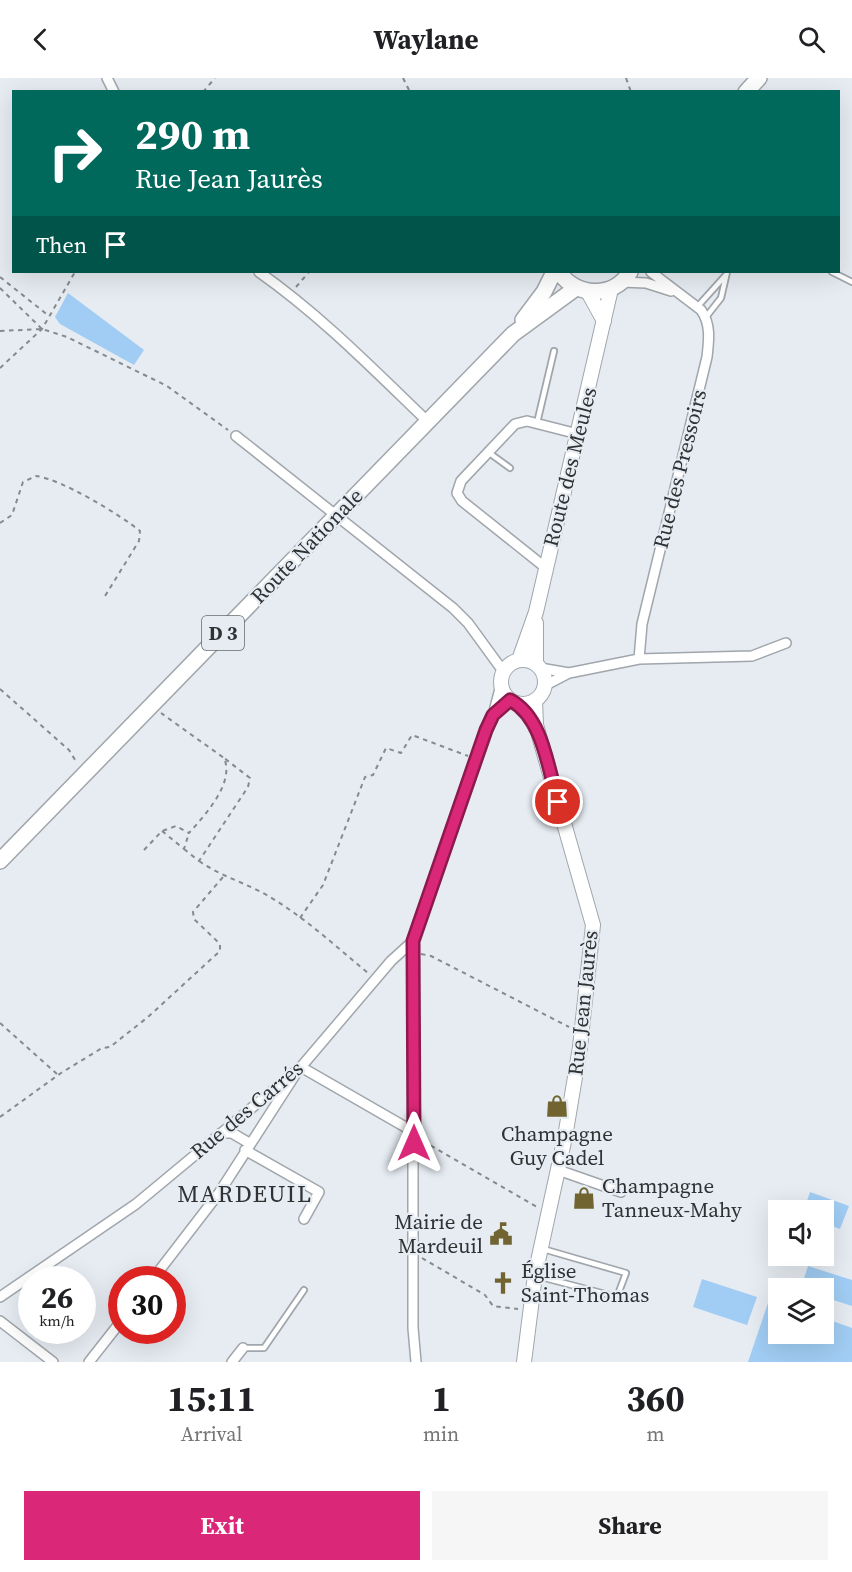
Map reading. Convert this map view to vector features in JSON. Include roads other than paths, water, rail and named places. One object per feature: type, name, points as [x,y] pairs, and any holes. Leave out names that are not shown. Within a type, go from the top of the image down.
[{"type":"main road","points":[[748,90],[759,78]]},
{"type":"main road","name":"D 3","points":[[513,334],[544,292],[554,273]]},
{"type":"main road","points":[[559,273],[582,290],[621,281]]},
{"type":"main road","name":"D 3","points":[[513,334],[582,290]]},
{"type":"main road","name":"Route Nationale","points":[[0,861],[426,420],[513,334]]},
{"type":"street","points":[[260,273],[290,294],[336,333],[426,420]]},
{"type":"street","points":[[652,273],[698,306],[706,317]]},
{"type":"street","points":[[621,281],[646,283],[676,292]]},
{"type":"street","name":"Route des Meules","points":[[519,660],[536,612],[604,321],[621,281]]},
{"type":"street","points":[[582,290],[604,321]]},
{"type":"street","name":"Rue des Pressoirs","points":[[639,659],[642,624],[707,357],[709,336],[706,317]]},
{"type":"street","points":[[546,568],[462,501],[458,493],[461,481],[515,424],[527,421],[578,434]]},
{"type":"street","points":[[236,436],[453,608],[468,623],[515,702]]},
{"type":"street","name":"Route des Meules","points":[[536,612],[538,666]]},
{"type":"street","points":[[493,715],[515,702],[535,700],[544,686],[569,673],[639,659],[752,656],[786,643]]},
{"type":"street","points":[[416,1362],[413,1328],[413,941],[493,715],[502,678],[511,663],[519,660],[569,673]]},
{"type":"street","points":[[538,666],[544,686]]},
{"type":"street","name":"Rue Jean Jaurès","points":[[524,1362],[535,1275],[558,1170],[581,1034],[593,925],[536,725],[535,700]]},
{"type":"street","name":"Rue Jean Jaurès","points":[[515,702],[536,725]]},
{"type":"street","name":"Rue des Carrés","points":[[0,1297],[136,1204],[301,1067],[413,941]]},
{"type":"street","points":[[163,1266],[219,1193],[247,1146],[301,1067],[414,1134]]},
{"type":"street","points":[[267,1094],[273,1096],[275,1104]]},
{"type":"street","points":[[221,1132],[232,1132],[247,1146],[319,1192],[304,1219]]},
{"type":"street","points":[[558,1170],[621,1192]]},
{"type":"street","points":[[0,1322],[53,1362]]},
{"type":"street","points":[[89,1362],[108,1338]]},
{"type":"street","points":[[232,1362],[243,1348]]},
{"type":"lane","points":[[698,306],[727,273]]},
{"type":"lane","points":[[706,317],[721,298],[727,273]]},
{"type":"lane","points":[[834,273],[852,282]]},
{"type":"lane","points":[[537,423],[554,351]]},
{"type":"lane","points":[[488,452],[510,468]]},
{"type":"lane","points":[[535,1275],[617,1297],[626,1273],[540,1248]]},
{"type":"lane","points":[[243,1348],[264,1348],[304,1290]]},
{"type":"place","name":"Champagne Guy Cadel","points":[[557,1106]]},
{"type":"place","name":"Champagne Tanneux-Mahy","points":[[584,1198]]},
{"type":"place","name":"Mairie de Mardeuil","points":[[501,1234]]},
{"type":"place","name":"Église Saint-Thomas","points":[[503,1283]]},
{"type":"district","name":"MARDEUIL","points":[[245,1194]]}]
